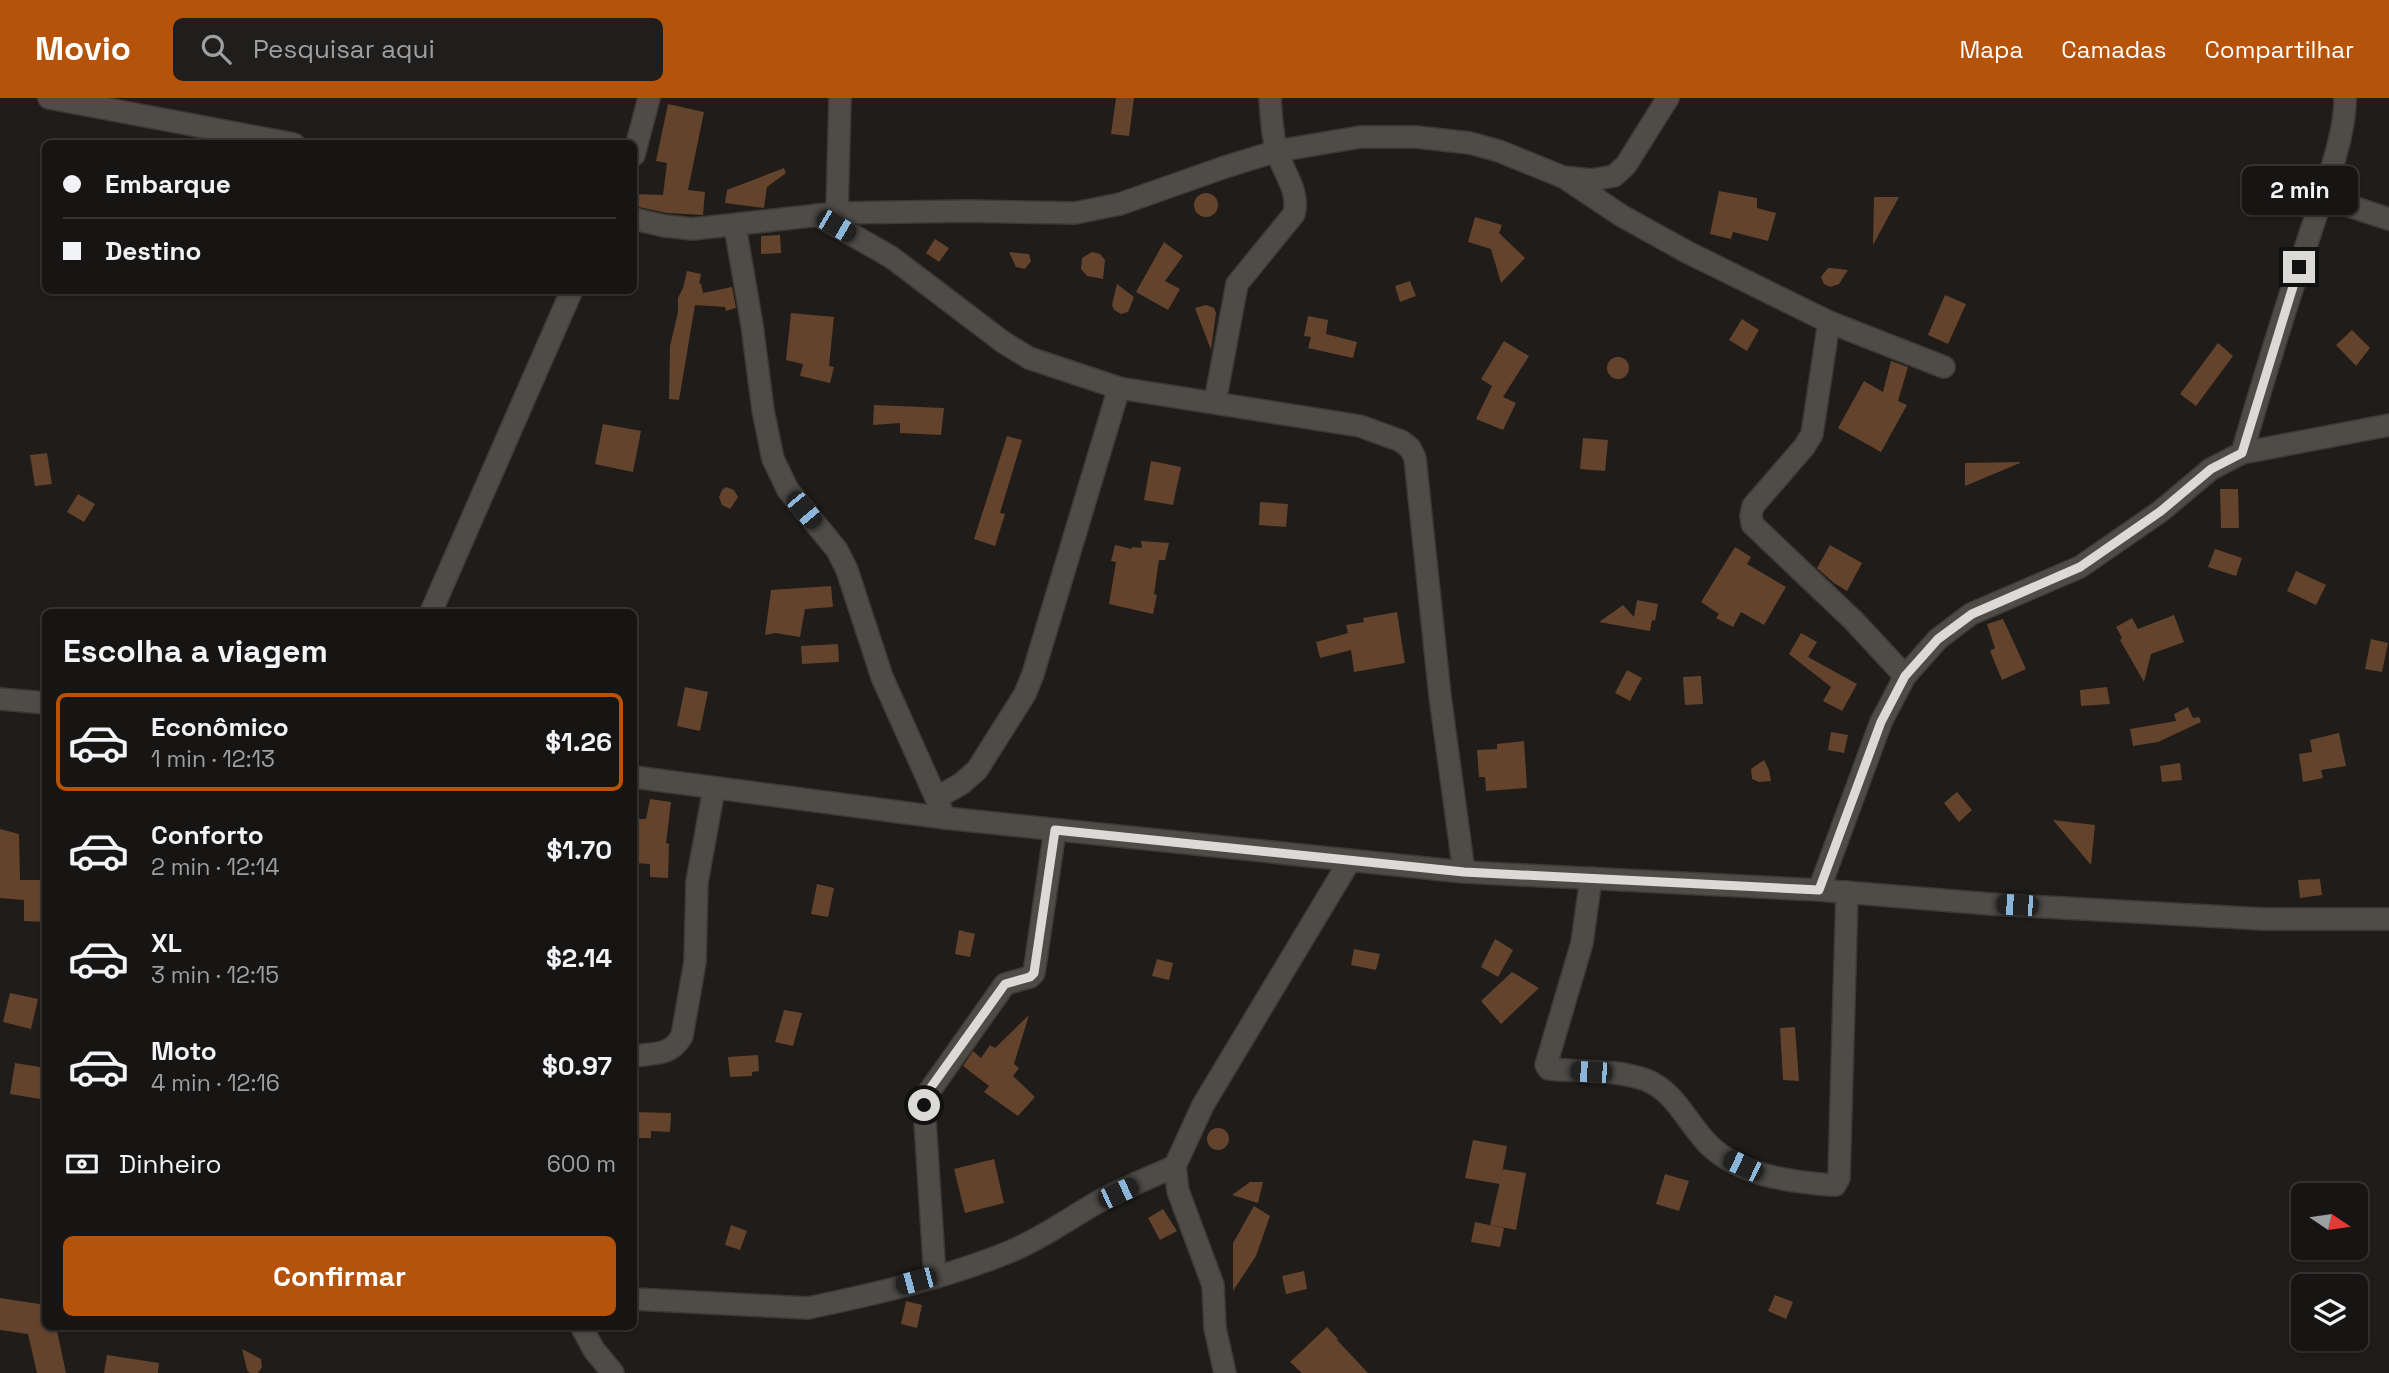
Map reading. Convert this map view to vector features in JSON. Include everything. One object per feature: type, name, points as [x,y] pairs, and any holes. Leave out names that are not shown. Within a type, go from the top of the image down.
[{"type":"street","points":[[49,98],[272,140]]},
{"type":"street","points":[[637,144],[649,98]]},
{"type":"street","points":[[827,214],[840,98]]},
{"type":"street","points":[[1215,402],[1237,284],[1294,214],[1297,204],[1276,151],[1270,98]]},
{"type":"street","points":[[1563,177],[1591,180],[1614,176],[1626,165],[1668,98]]},
{"type":"street","points":[[2242,453],[2322,197],[2343,122],[2345,98]]},
{"type":"street","points":[[637,220],[694,229],[827,214],[968,211],[1075,213],[1120,204],[1276,151],[1360,137],[1416,137],[1470,143],[1499,151],[1563,177],[1622,216],[1688,252],[1829,322],[1944,367]]},
{"type":"street","points":[[2322,197],[2389,219]]},
{"type":"street","points":[[827,214],[891,257],[1003,342],[1029,358],[1119,388],[1360,426],[1401,441],[1410,448],[1415,458],[1440,696],[1464,872]]},
{"type":"street","points":[[735,226],[763,410],[773,458],[788,490],[837,550],[847,570],[883,677],[945,818]]},
{"type":"street","points":[[432,609],[570,294]]},
{"type":"street","points":[[1829,322],[1812,434],[1753,506],[1752,524],[1854,621],[1905,676]]},
{"type":"street","points":[[936,798],[961,784],[977,770],[1025,694],[1119,388]]},
{"type":"street","points":[[1819,890],[1881,722],[1905,676],[1938,639],[1972,614],[2080,567],[2161,511],[2211,469],[2242,453],[2389,425]]},
{"type":"street","points":[[0,699],[42,703]]},
{"type":"street","points":[[637,777],[945,818],[1464,872],[1819,890],[1990,904],[2263,919],[2389,919]]},
{"type":"street","points":[[637,1056],[667,1051],[676,1046],[682,1036],[695,962],[697,882],[714,789]]},
{"type":"street","points":[[935,1277],[924,1105],[926,1096],[1005,984],[1030,977],[1034,973],[1055,830]]},
{"type":"street","points":[[1225,1373],[1215,1328],[1213,1285],[1178,1191],[1175,1166],[1203,1105],[1349,862]]},
{"type":"street","points":[[1591,878],[1582,943],[1546,1065],[1549,1069],[1619,1073],[1646,1080],[1669,1094],[1710,1146],[1728,1159],[1758,1174],[1783,1181],[1830,1185],[1835,1185],[1839,1178],[1847,892]]},
{"type":"street","points":[[637,1299],[808,1308],[935,1277],[1007,1253],[1046,1236],[1099,1202],[1175,1166]]},
{"type":"street","points":[[583,1330],[594,1350],[613,1373]]},
{"type":"building","points":[[1116,98],[1134,98],[1129,136],[1111,134]]},
{"type":"building","points":[[668,104],[704,112],[688,190],[705,192],[703,215],[667,213],[637,207],[637,194],[663,195],[667,163],[656,161]]},
{"type":"building","points":[[784,168],[786,173],[767,187],[764,208],[725,203],[727,190]]},
{"type":"building","points":[[1719,191],[1757,198],[1757,208],[1776,213],[1768,241],[1733,232],[1731,239],[1710,234]]},
{"type":"building","points":[[1206,193],[1217,200],[1218,205],[1211,216],[1206,217],[1195,210],[1194,205],[1201,194]]},
{"type":"building","points":[[1874,197],[1899,197],[1873,245]]},
{"type":"building","points":[[1475,217],[1502,225],[1499,233],[1525,258],[1501,283],[1491,249],[1468,242]]},
{"type":"building","points":[[780,235],[781,253],[761,254],[761,236]]},
{"type":"building","points":[[935,239],[949,248],[939,262],[926,253]]},
{"type":"building","points":[[1164,242],[1183,256],[1165,281],[1180,289],[1168,310],[1136,292]]},
{"type":"building","points":[[1009,252],[1029,254],[1031,261],[1025,269],[1016,267]]},
{"type":"building","points":[[1092,252],[1100,254],[1105,260],[1103,279],[1087,276],[1081,269],[1082,258]]},
{"type":"building","points":[[1828,268],[1848,270],[1839,284],[1830,287],[1824,284],[1821,277]]},
{"type":"building","points":[[687,271],[701,274],[699,284],[701,283],[703,293],[732,287],[736,308],[726,311],[725,307],[695,305],[679,400],[669,399],[670,346],[678,312],[678,298]]},
{"type":"building","points":[[1410,281],[1416,296],[1400,302],[1395,286]]},
{"type":"building","points":[[1117,284],[1134,297],[1128,312],[1121,314],[1114,310],[1112,305]]},
{"type":"building","points":[[1945,295],[1966,304],[1948,344],[1928,335]]},
{"type":"building","points":[[1206,305],[1214,308],[1216,313],[1211,350],[1195,308]]},
{"type":"building","points":[[791,313],[834,317],[829,366],[834,367],[830,383],[800,376],[803,364],[786,360]]},
{"type":"building","points":[[1308,316],[1328,320],[1326,334],[1357,342],[1353,358],[1308,348],[1311,337],[1304,336]]},
{"type":"building","points":[[1742,319],[1759,330],[1747,351],[1729,340]]},
{"type":"building","points":[[2352,330],[2370,348],[2356,366],[2336,345]]},
{"type":"building","points":[[1504,341],[1529,356],[1503,397],[1516,403],[1503,430],[1476,419],[1492,386],[1481,379]]},
{"type":"building","points":[[2218,343],[2233,356],[2196,406],[2180,394]]},
{"type":"building","points":[[1618,357],[1626,360],[1629,368],[1626,376],[1618,379],[1610,376],[1607,368],[1610,360]]},
{"type":"building","points":[[1891,361],[1908,367],[1898,401],[1907,405],[1881,452],[1838,428],[1864,381],[1883,392]]},
{"type":"building","points":[[874,405],[944,408],[941,435],[900,433],[900,423],[873,425]]},
{"type":"building","points":[[603,424],[641,431],[633,472],[595,464]]},
{"type":"building","points":[[1007,436],[1022,440],[1000,513],[1005,514],[995,546],[974,539]]},
{"type":"building","points":[[1583,438],[1608,440],[1605,471],[1580,469]]},
{"type":"building","points":[[47,453],[52,484],[35,486],[30,455]]},
{"type":"building","points":[[1151,461],[1181,467],[1173,505],[1144,500]]},
{"type":"building","points":[[1965,463],[2020,463],[1965,486]]},
{"type":"building","points":[[726,487],[734,490],[738,497],[730,509],[722,505],[719,497]]},
{"type":"building","points":[[2220,489],[2238,489],[2239,528],[2221,528]]},
{"type":"building","points":[[78,494],[95,504],[84,522],[67,512]]},
{"type":"building","points":[[1260,502],[1288,504],[1286,527],[1259,525]]},
{"type":"building","points":[[1141,541],[1169,543],[1165,560],[1159,560],[1153,614],[1109,604],[1116,562],[1111,561],[1115,545],[1142,548]]},
{"type":"building","points":[[1830,545],[1862,563],[1847,591],[1817,568]]},
{"type":"building","points":[[1735,547],[1751,557],[1747,564],[1786,587],[1764,625],[1741,612],[1733,627],[1716,618],[1719,614],[1701,602]]},
{"type":"building","points":[[2215,549],[2242,558],[2236,576],[2208,567]]},
{"type":"building","points":[[2296,571],[2326,585],[2316,605],[2287,591]]},
{"type":"building","points":[[831,586],[833,607],[805,609],[800,637],[775,633],[765,635],[771,590]]},
{"type":"building","points":[[1637,600],[1658,604],[1650,631],[1599,622],[1623,605],[1634,617]]},
{"type":"building","points":[[1397,612],[1405,663],[1354,672],[1351,650],[1320,658],[1316,642],[1348,633],[1346,625],[1364,622],[1363,618]]},
{"type":"building","points":[[2174,615],[2184,642],[2151,654],[2144,682],[2120,640],[2122,638],[2116,627],[2132,618],[2138,629]]},
{"type":"building","points":[[2003,619],[2026,669],[2002,680],[1990,651],[1995,648],[1987,624]]},
{"type":"building","points":[[1801,633],[1817,642],[1808,657],[1857,684],[1842,711],[1823,701],[1831,687],[1789,654]]},
{"type":"building","points":[[2371,639],[2388,643],[2382,672],[2365,669]]},
{"type":"building","points":[[838,644],[839,662],[802,664],[801,646]]},
{"type":"building","points":[[1627,670],[1642,678],[1630,701],[1615,693]]},
{"type":"building","points":[[1701,676],[1703,704],[1685,705],[1683,677]]},
{"type":"building","points":[[685,687],[708,692],[700,731],[677,726]]},
{"type":"building","points":[[2107,687],[2110,704],[2081,706],[2080,690]]},
{"type":"building","points":[[2188,707],[2193,718],[2199,717],[2201,722],[2158,742],[2133,746],[2130,729],[2176,721],[2174,714]]},
{"type":"building","points":[[1831,732],[1848,735],[1844,753],[1828,750]]},
{"type":"building","points":[[2339,733],[2346,766],[2321,770],[2323,778],[2303,782],[2299,754],[2312,752],[2310,740]]},
{"type":"building","points":[[1524,741],[1527,788],[1486,791],[1485,777],[1479,777],[1477,750],[1497,749],[1497,744]]},
{"type":"building","points":[[1764,760],[1771,781],[1759,782],[1752,779],[1751,769]]},
{"type":"building","points":[[2180,763],[2182,780],[2162,782],[2160,766]]},
{"type":"building","points":[[1957,792],[1972,810],[1959,822],[1944,803]]},
{"type":"building","points":[[650,799],[671,802],[666,843],[669,844],[668,878],[650,877],[650,864],[637,863],[637,819],[646,819]]},
{"type":"building","points":[[2053,820],[2095,825],[2091,865]]},
{"type":"building","points":[[0,829],[19,834],[20,880],[42,880],[42,922],[24,921],[24,900],[0,898]]},
{"type":"building","points":[[2320,879],[2322,895],[2300,898],[2298,880]]},
{"type":"building","points":[[817,884],[834,888],[828,917],[811,914]]},
{"type":"building","points":[[959,930],[975,934],[970,957],[955,954]]},
{"type":"building","points":[[1495,939],[1513,950],[1498,977],[1481,967]]},
{"type":"building","points":[[1354,949],[1380,954],[1376,970],[1351,965]]},
{"type":"building","points":[[1157,959],[1173,963],[1169,980],[1152,976]]},
{"type":"building","points":[[1512,972],[1539,988],[1501,1024],[1481,1001]]},
{"type":"building","points":[[10,993],[38,999],[31,1029],[3,1022]]},
{"type":"building","points":[[784,1010],[802,1013],[793,1046],[775,1042]]},
{"type":"building","points":[[1029,1015],[1014,1064],[1019,1068],[1013,1076],[1035,1097],[1018,1116],[984,1092],[989,1086],[963,1066],[973,1051],[981,1058],[990,1045],[995,1048]]},
{"type":"building","points":[[1795,1027],[1799,1081],[1783,1080],[1780,1028]]},
{"type":"building","points":[[758,1055],[759,1071],[752,1072],[752,1076],[730,1077],[728,1057]]},
{"type":"building","points":[[15,1063],[42,1067],[42,1099],[10,1094]]},
{"type":"building","points":[[637,1112],[671,1113],[670,1132],[651,1131],[651,1138],[637,1138]]},
{"type":"building","points":[[1218,1128],[1226,1131],[1229,1139],[1226,1147],[1218,1150],[1210,1147],[1207,1139],[1210,1131]]},
{"type":"building","points":[[1473,1140],[1507,1146],[1500,1184],[1465,1178]]},
{"type":"building","points":[[994,1159],[1004,1203],[965,1213],[954,1169]]},
{"type":"building","points":[[1503,1169],[1526,1173],[1516,1230],[1490,1225]]},
{"type":"building","points":[[1665,1174],[1689,1181],[1679,1211],[1656,1204]]},
{"type":"building","points":[[1250,1182],[1263,1182],[1258,1203],[1232,1195]]},
{"type":"building","points":[[1254,1206],[1270,1216],[1256,1256],[1233,1291],[1233,1243]]},
{"type":"building","points":[[1163,1209],[1177,1231],[1160,1240],[1148,1218]]},
{"type":"building","points":[[1475,1222],[1504,1228],[1500,1247],[1471,1242]]},
{"type":"building","points":[[731,1225],[747,1231],[740,1250],[725,1245]]},
{"type":"building","points":[[1304,1271],[1307,1289],[1286,1294],[1282,1276]]},
{"type":"building","points":[[1775,1295],[1793,1302],[1786,1319],[1768,1311]]},
{"type":"building","points":[[0,1298],[42,1304],[42,1330],[57,1330],[66,1373],[37,1373],[28,1334],[0,1330]]},
{"type":"building","points":[[906,1301],[922,1305],[917,1328],[901,1324]]},
{"type":"building","points":[[1327,1327],[1368,1373],[1302,1373],[1290,1362]]},
{"type":"building","points":[[242,1349],[261,1359],[262,1367],[258,1373],[250,1373],[247,1370]]},
{"type":"building","points":[[107,1355],[159,1363],[158,1373],[104,1373]]},
{"type":"route","points":[[924,1105],[929,1090],[1005,984],[1030,977],[1034,973],[1055,830],[1464,872],[1819,890],[1881,722],[1905,676],[1938,639],[1972,614],[2080,567],[2161,511],[2211,469],[2242,453],[2299,267]]}]
